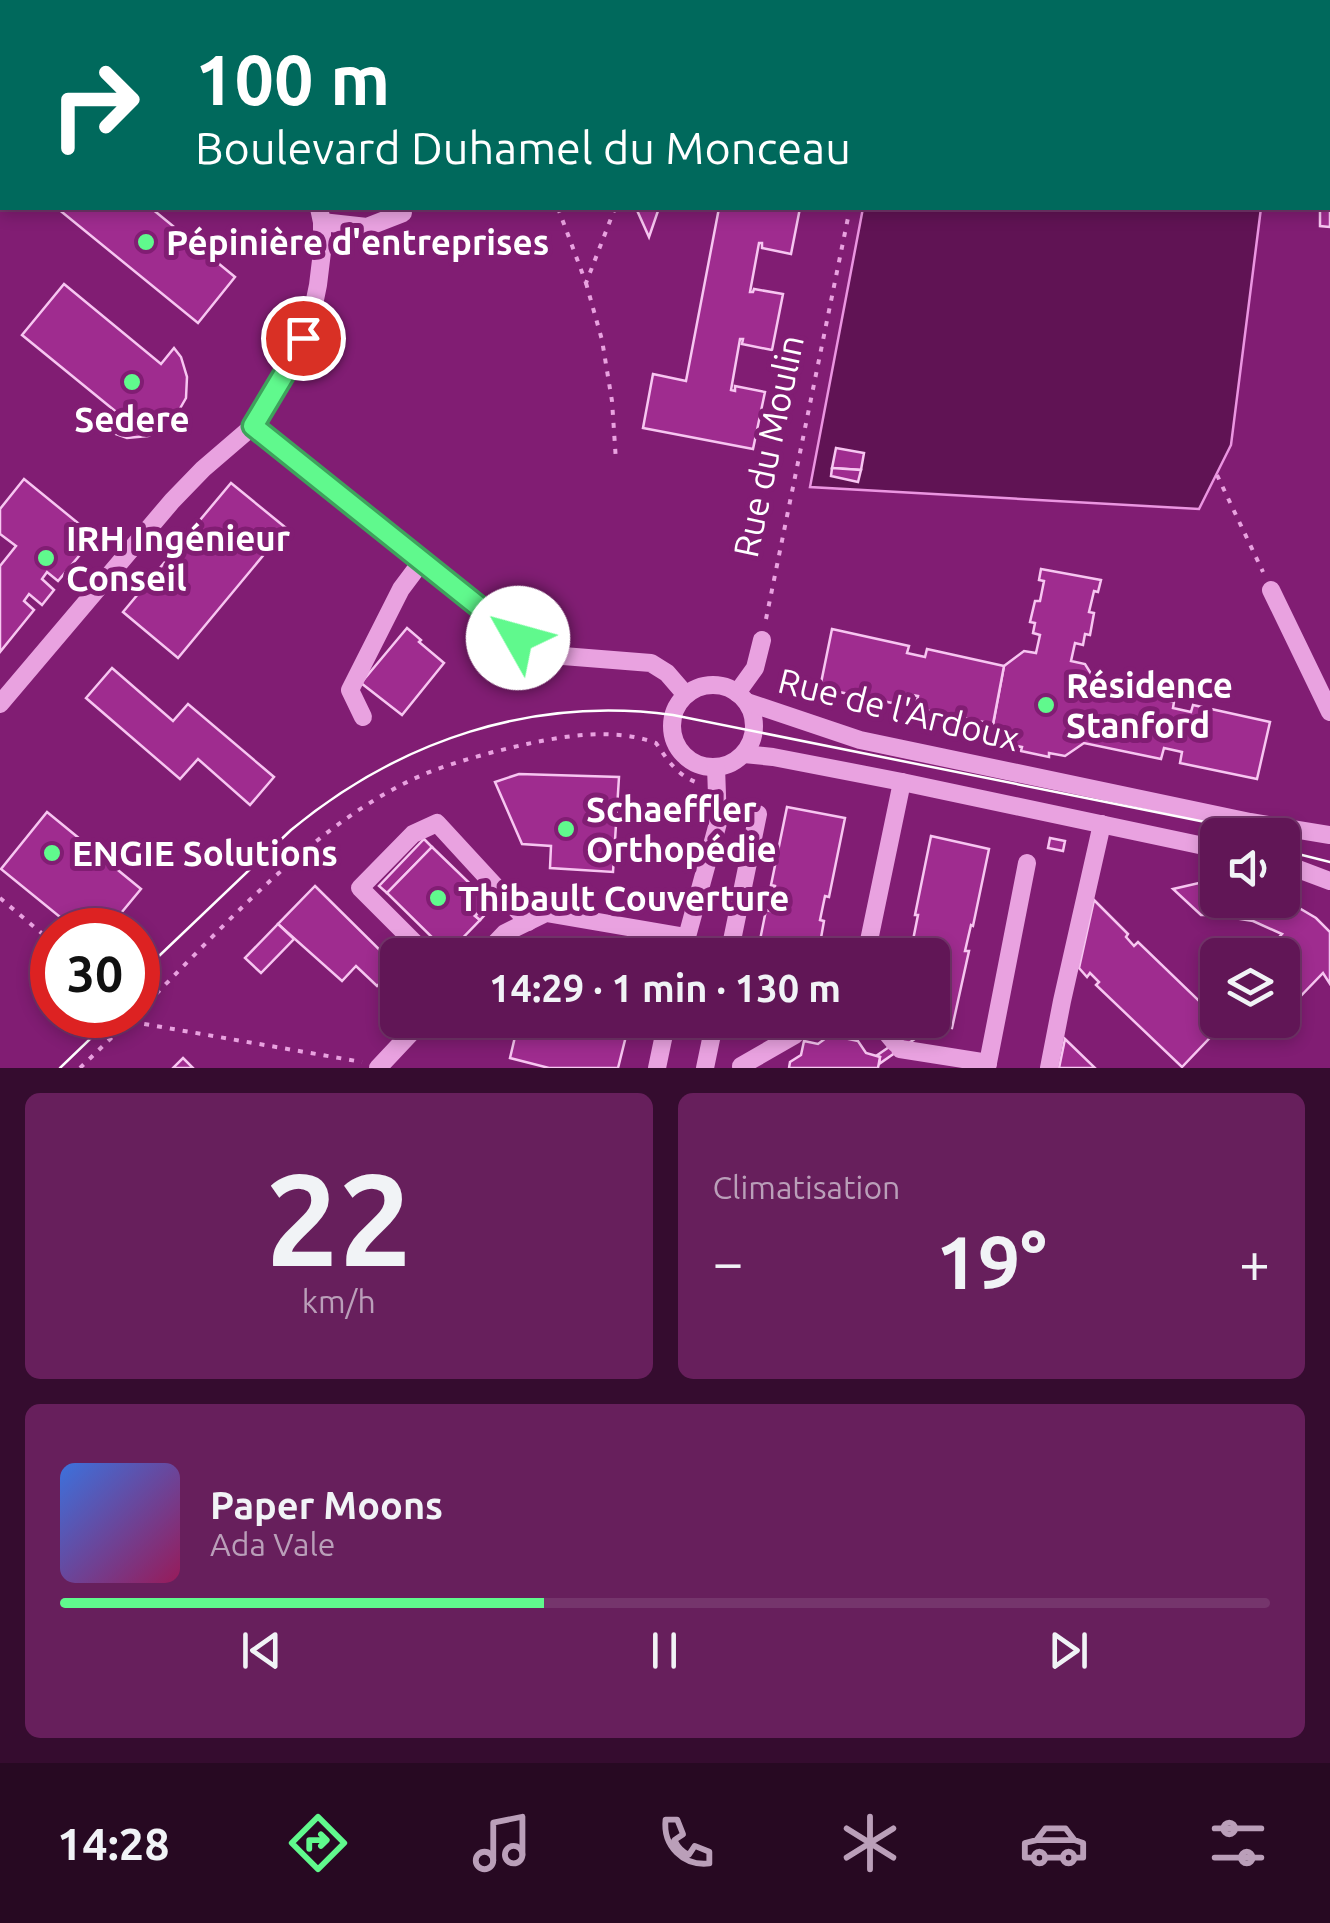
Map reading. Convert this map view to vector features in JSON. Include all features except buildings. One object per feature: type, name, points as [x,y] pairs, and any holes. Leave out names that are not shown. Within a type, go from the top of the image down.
[{"type":"street","points":[[0,704],[172,500],[253,426],[295,356],[310,320],[322,252],[321,215],[367,227],[403,213]]},
{"type":"street","points":[[253,426],[502,628],[534,648],[563,656],[651,663],[667,673],[686,695]]},
{"type":"street","points":[[363,717],[350,690],[401,588],[422,560]]},
{"type":"street","points":[[1271,590],[1330,712]]},
{"type":"street","points":[[742,698],[762,640]]},
{"type":"street","points":[[706,686],[728,687],[742,698],[752,711],[754,732],[744,754],[726,766],[702,766],[690,760],[674,739],[672,726],[686,695],[706,686]]},
{"type":"street","name":"Rue de l'Ardoux","points":[[742,698],[860,740],[1250,822],[1330,835]]},
{"type":"street","name":"Rue de l'Ardoux","points":[[744,754],[902,782],[1200,845]]},
{"type":"street","points":[[686,938],[718,823],[716,767]]},
{"type":"street","points":[[870,938],[902,782]]},
{"type":"street","points":[[732,938],[758,814]]},
{"type":"street","points":[[410,938],[360,888],[413,834],[437,823],[528,922]]},
{"type":"street","points":[[1049,1068],[1102,824]]},
{"type":"street","points":[[891,1038],[897,1046],[987,1066],[1027,862]]},
{"type":"street","points":[[1300,870],[1330,881]]},
{"type":"street","points":[[501,938],[546,913],[651,938]]},
{"type":"street","points":[[380,1067],[407,1038]]},
{"type":"street","points":[[656,1068],[664,1038]]},
{"type":"street","points":[[711,1038],[706,1065],[742,1067],[790,1038]]},
{"type":"path","points":[[559,210],[586,283],[605,355],[616,462]]},
{"type":"path","points":[[586,283],[614,210]]},
{"type":"path","name":"Rue du Moulin","points":[[762,640],[850,210]]},
{"type":"path","points":[[1218,475],[1271,590]]},
{"type":"path","points":[[0,898],[30,923]]},
{"type":"path","points":[[160,1028],[380,1067]]},
{"type":"path","points":[[80,1068],[111,1038]]},
{"type":"shaded area","points":[[863,210],[1261,210],[1231,445],[1199,509],[810,487]]},
{"type":"tram line","points":[[160,955],[291,830],[377,771],[470,732],[519,719],[569,712],[673,715],[1200,821]]},
{"type":"tram line","points":[[1300,854],[1330,862]]},
{"type":"tram line","points":[[60,1068],[91,1038]]},
{"type":"place","name":"Pépinière d'entreprises","points":[[146,242]]},
{"type":"place","name":"Sedere","points":[[132,382]]},
{"type":"place","name":"IRH Ingénieur Conseil","points":[[46,558]]},
{"type":"place","name":"Résidence Stanford","points":[[1046,705]]},
{"type":"place","name":"Schaeffler Orthopédie","points":[[566,829]]},
{"type":"place","name":"ENGIE Solutions","points":[[52,853]]},
{"type":"place","name":"Thibault Couverture","points":[[438,898]]},
{"type":"route","points":[[303,338],[253,426],[518,638]]}]
